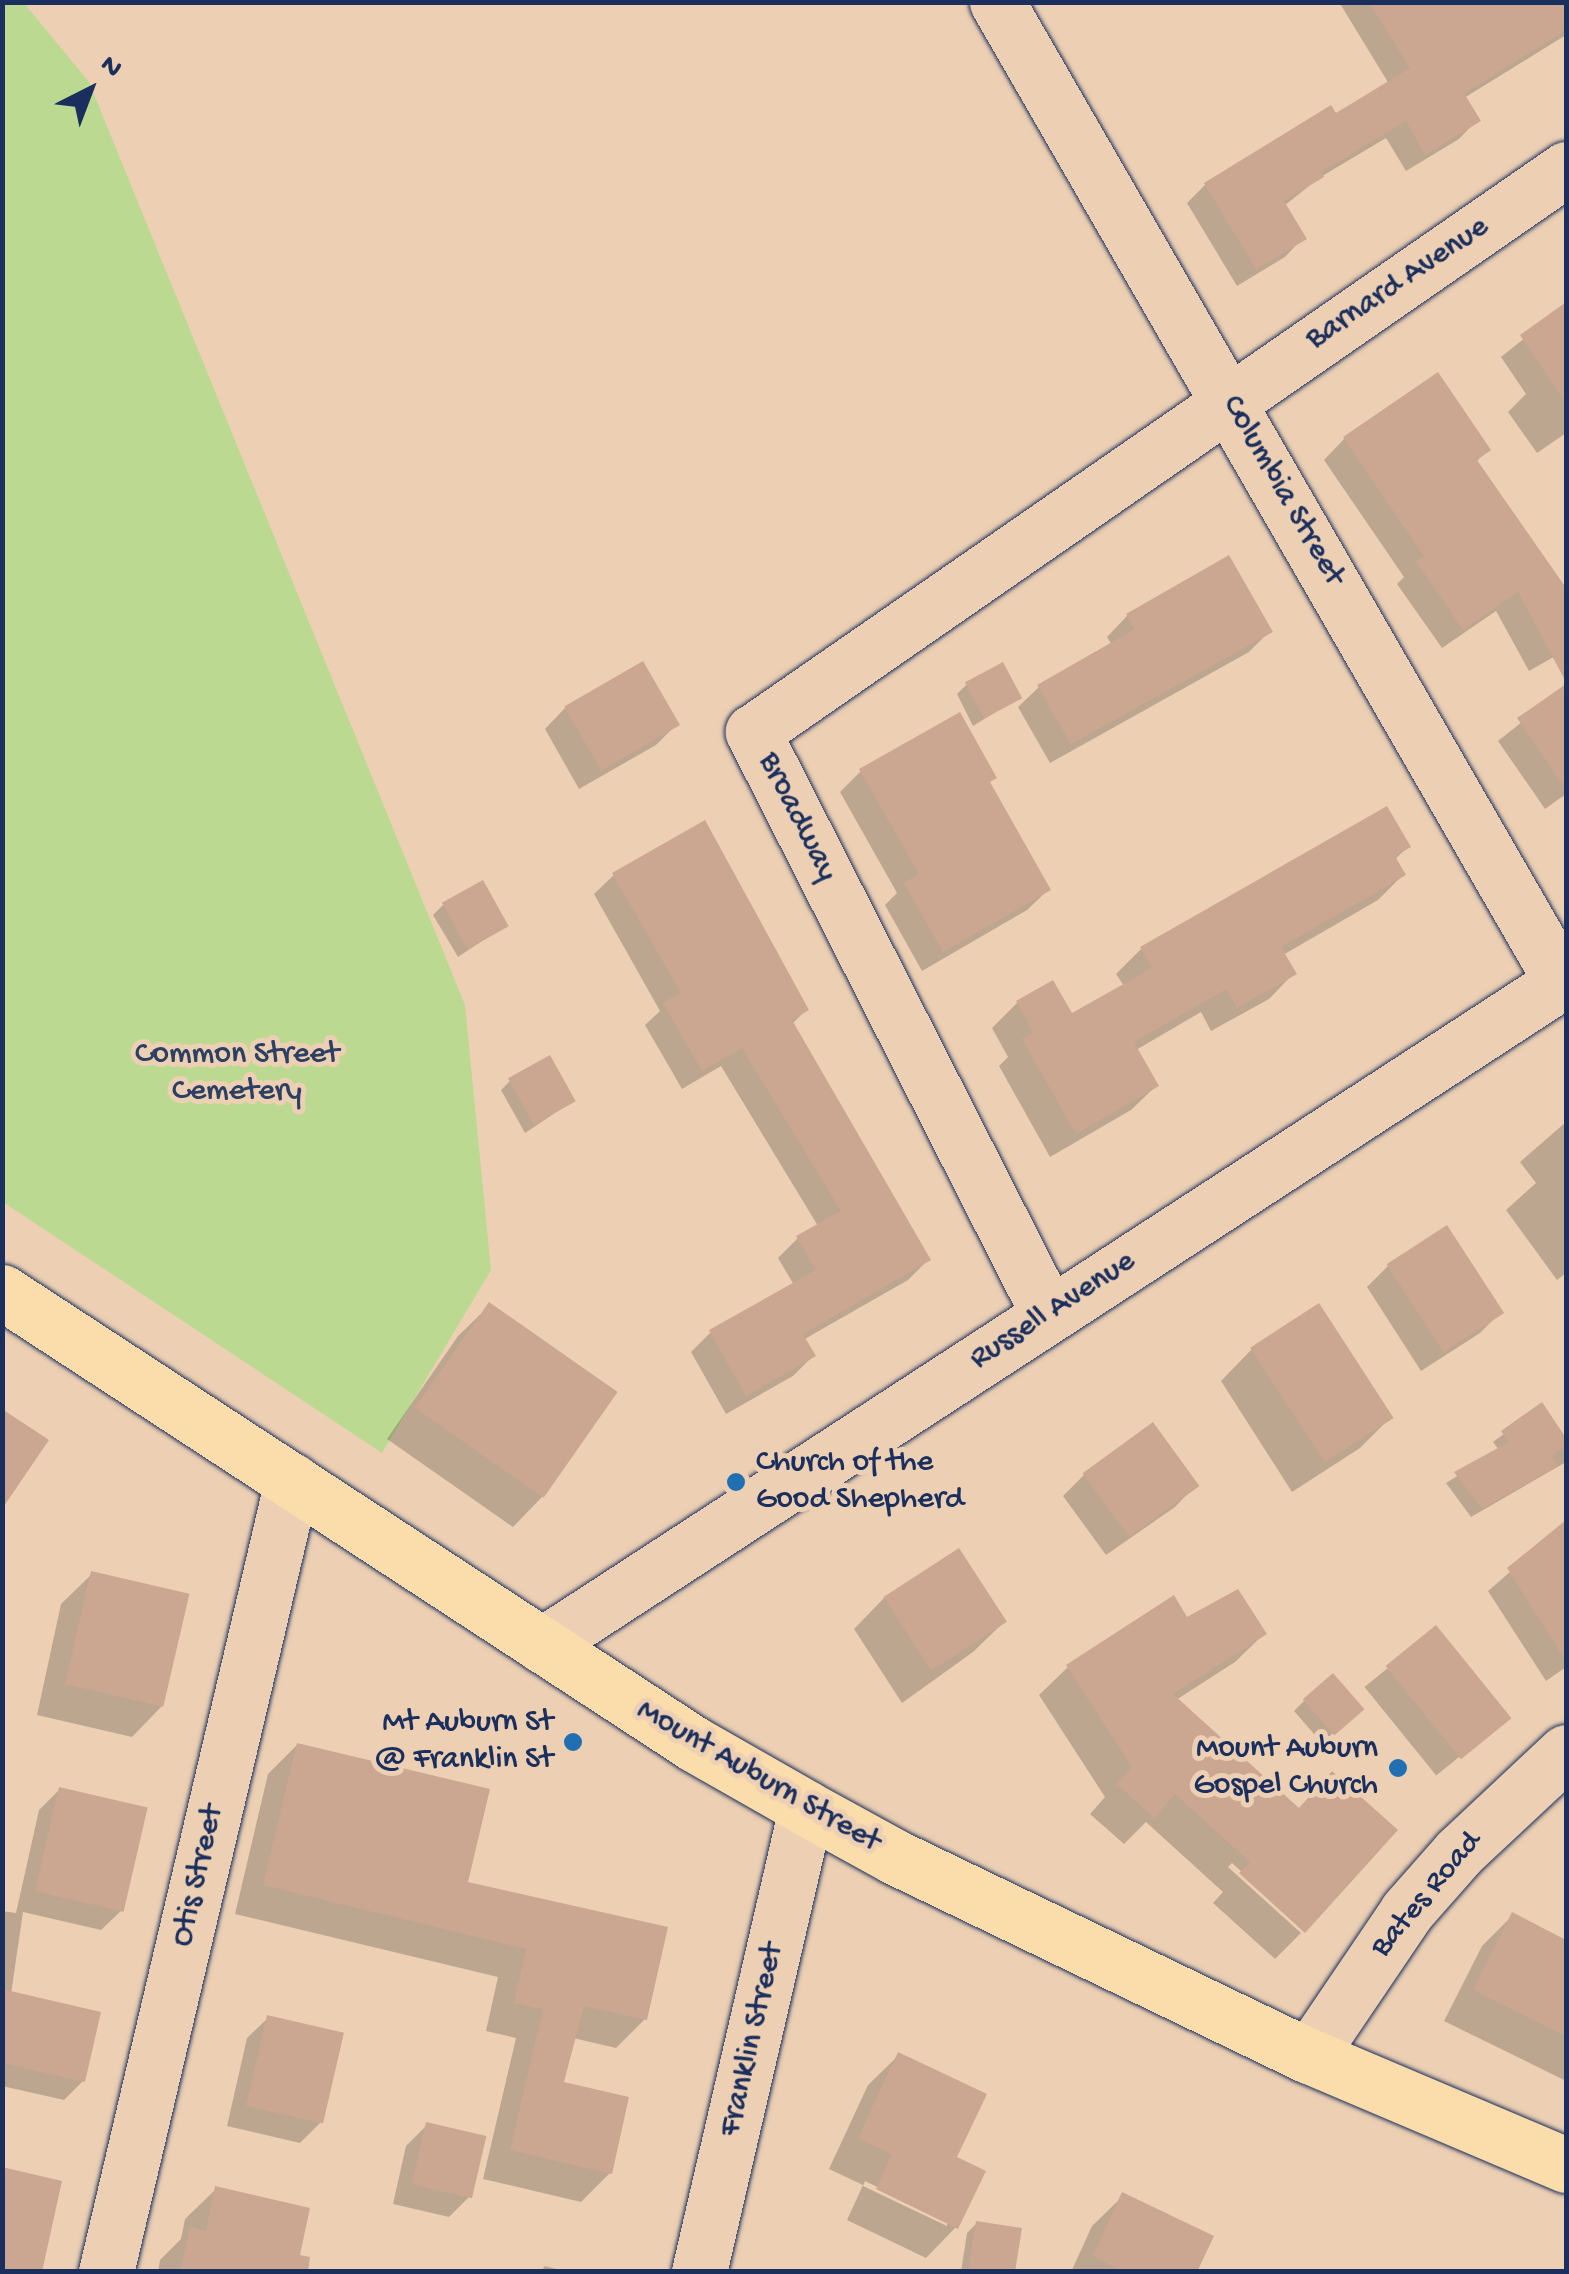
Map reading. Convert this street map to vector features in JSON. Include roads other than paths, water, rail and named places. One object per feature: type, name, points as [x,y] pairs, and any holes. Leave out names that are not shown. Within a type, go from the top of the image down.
[{"type":"main road","name":"Mount Auburn Street","points":[[2,1292],[694,1744],[806,1808],[911,1865],[1309,2056],[1566,2165]]},
{"type":"street","name":"Columbia Street","points":[[997,2],[1564,981]]},
{"type":"street","name":"Barnard Avenue","points":[[1230,399],[1566,169]]},
{"type":"street","name":"Broadway","points":[[1048,1313],[753,732],[1230,399]]},
{"type":"street","name":"Russell Avenue","points":[[542,1645],[1564,981]]},
{"type":"street","name":"Otis Street","points":[[106,2272],[292,1481]]},
{"type":"street","name":"Bates Road","points":[[1309,2056],[1360,1974],[1407,1911],[1459,1852],[1566,1752]]},
{"type":"street","name":"Franklin Street","points":[[699,2272],[806,1808]]},
{"type":"place","name":"Church of the Good Shepherd","points":[[736,1482]]},
{"type":"place","name":"Mt Auburn St @ Franklin St","points":[[573,1742]]},
{"type":"place","name":"Mount Auburn Gospel Church","points":[[1398,1768]]},
{"type":"park label","name":"Common Street Cemetery","points":[[237,1074]]}]
